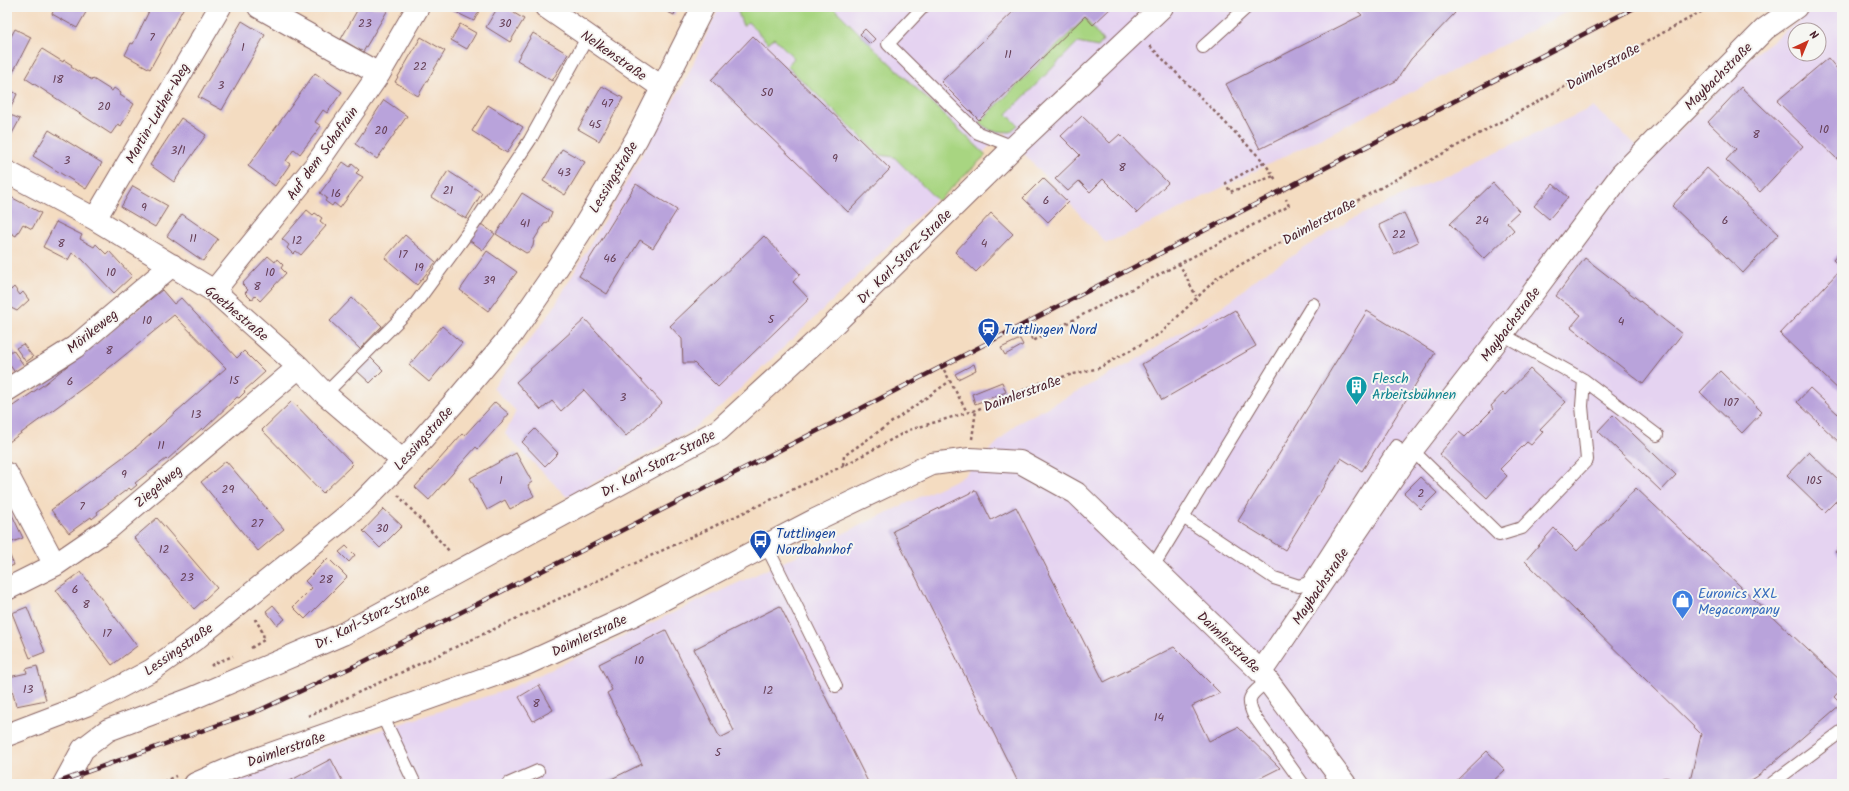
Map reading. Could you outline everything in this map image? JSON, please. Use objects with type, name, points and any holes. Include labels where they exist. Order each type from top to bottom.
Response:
[{"type":"street","name":"Martin-Luther-Weg","points":[[95,219],[220,7]]},
{"type":"street","points":[[259,7],[379,74]]},
{"type":"street","name":"Auf dem Schafrain","points":[[214,291],[315,166],[379,74],[418,7]]},
{"type":"street","name":"Nelkenstraße","points":[[546,7],[663,88]]},
{"type":"street","name":"Lessingstraße","points":[[7,735],[86,705],[152,670],[198,637],[360,505],[403,460],[460,396],[512,334],[585,224],[637,138],[703,7]]},
{"type":"street","name":"Dr. Karl-Storz-Straße","points":[[64,784],[83,749],[108,730],[191,699],[343,634],[719,430],[823,335],[1014,147],[1162,7]]},
{"type":"street","name":"Maybachstraße","points":[[1264,676],[1404,448],[1502,334],[1621,176],[1765,29],[1796,7]]},
{"type":"street","name":"Goethestraße","points":[[7,172],[95,219],[214,291],[299,367],[326,394],[403,460]]},
{"type":"street","name":"Mörikeweg","points":[[7,390],[75,347],[172,265]]},
{"type":"street","name":"Ziegelweg","points":[[7,589],[55,565],[109,528],[299,367]]},
{"type":"street","name":"Daimlerstraße","points":[[187,779],[234,767],[526,664],[633,614],[815,520],[932,464],[970,459],[1020,462],[1076,493],[1264,676],[1345,784]]},
{"type":"street","points":[[7,474],[55,565]]},
{"type":"lane","points":[[923,7],[888,44],[978,133],[1014,147]]},
{"type":"lane","points":[[1203,47],[1247,7]]},
{"type":"lane","points":[[326,394],[416,303],[469,230],[530,140],[588,36]]},
{"type":"lane","points":[[1152,568],[1312,304]]},
{"type":"lane","points":[[1502,334],[1584,380],[1657,435]]},
{"type":"lane","points":[[1183,517],[1274,578],[1299,586],[1308,583],[1404,448],[1499,535],[1522,528],[1587,460],[1582,406],[1584,380]]},
{"type":"lane","points":[[766,545],[836,686]]},
{"type":"lane","points":[[1264,676],[1248,701],[1250,708],[1254,716],[1303,784]]},
{"type":"lane","points":[[382,715],[415,784]]},
{"type":"lane","points":[[1771,784],[1842,731]]},
{"type":"lane","points":[[508,784],[538,771]]},
{"type":"path","name":"Daimlerstraße","points":[[970,459],[976,410],[1045,381],[1099,368],[1161,333],[1196,296],[1218,276],[1710,7]]},
{"type":"path","points":[[1135,32],[1264,162],[1276,180]]},
{"type":"path","points":[[1264,162],[1226,183],[1230,192],[1274,176]]},
{"type":"path","points":[[1026,326],[1032,341],[1289,206],[1286,200]]},
{"type":"path","points":[[1179,263],[1196,296]]},
{"type":"path","points":[[944,370],[967,412]]},
{"type":"path","points":[[843,466],[844,456],[950,381]]},
{"type":"path","points":[[991,398],[993,403]]},
{"type":"path","points":[[306,717],[843,466],[909,430],[976,410]]},
{"type":"path","points":[[404,501],[451,553]]},
{"type":"path","points":[[245,651],[264,640],[263,632],[256,620],[247,622]]},
{"type":"path","points":[[209,670],[213,664],[238,654]]},
{"type":"path","points":[[158,784],[187,779]]},
{"type":"shaded area","points":[[719,7],[1576,7],[1363,117],[1141,228],[1106,243],[1004,132],[827,306],[722,406],[690,431],[567,497],[505,434],[516,411],[493,388],[553,309],[687,77]]},
{"type":"shaded area","points":[[1817,7],[1842,7],[1842,784],[226,784],[251,773],[349,740],[506,690],[796,556],[964,476],[1016,424],[1131,363],[1231,301],[1258,277],[1350,220],[1593,107],[1652,159],[1754,54],[1787,29],[1787,62],[1827,62],[1827,22],[1797,22]]},
{"type":"green space","points":[[736,7],[833,7],[986,155],[938,201],[894,157],[880,155],[787,66],[794,58],[774,38],[768,43],[748,22],[743,26]]},
{"type":"green space","points":[[1085,18],[1103,41],[1098,47],[1077,43],[1007,114],[1018,125],[1010,132],[992,131],[979,123]]},
{"type":"building","points":[[55,7],[89,7],[77,28],[52,14]]},
{"type":"building","points":[[151,7],[184,7],[150,69],[125,55],[131,43],[133,44]]},
{"type":"building","points":[[359,7],[389,8],[363,52],[341,39]]},
{"type":"building","points":[[445,7],[481,7],[474,21]]},
{"type":"building","points":[[498,7],[504,7],[524,19],[510,42],[486,27]]},
{"type":"building","points":[[657,7],[677,7],[674,15]]},
{"type":"building","points":[[1018,7],[1112,7],[1093,25],[1085,16],[979,120],[941,82]]},
{"type":"building","points":[[1353,7],[1448,7],[1455,13],[1411,59],[1396,81],[1260,149],[1226,84],[1362,15]]},
{"type":"building","points":[[242,21],[265,35],[222,110],[198,97]]},
{"type":"building","points":[[460,24],[476,33],[467,49],[451,40]]},
{"type":"building","points":[[15,29],[31,37],[7,84],[7,44]]},
{"type":"building","points":[[865,29],[875,39],[870,44],[860,34]]},
{"type":"building","points":[[533,33],[568,54],[552,81],[517,60]]},
{"type":"building","points":[[753,36],[890,169],[848,212],[711,80]]},
{"type":"building","points":[[421,37],[445,51],[418,96],[395,82]]},
{"type":"building","points":[[42,49],[63,62],[64,60],[72,65],[71,67],[112,91],[114,88],[121,93],[120,95],[134,104],[121,126],[118,124],[111,134],[25,78]]},
{"type":"building","points":[[1828,58],[1842,75],[1842,157],[1838,160],[1777,101],[1823,62],[1827,62]]},
{"type":"building","points":[[315,73],[342,92],[327,113],[323,110],[315,122],[321,126],[300,154],[294,149],[286,161],[290,164],[275,186],[248,166]]},
{"type":"building","points":[[602,86],[623,98],[599,141],[578,129]]},
{"type":"building","points":[[1741,87],[1803,146],[1760,192],[1726,160],[1736,149],[1708,122]]},
{"type":"building","points":[[7,88],[17,94],[8,114],[20,119],[9,139],[7,139]]},
{"type":"building","points":[[384,100],[407,116],[377,159],[355,144]]},
{"type":"building","points":[[488,105],[523,127],[507,153],[472,131]]},
{"type":"building","points":[[1082,116],[1110,143],[1120,134],[1168,183],[1137,213],[1103,179],[1090,192],[1079,181],[1068,191],[1055,179],[1080,155],[1061,136]]},
{"type":"building","points":[[181,118],[206,135],[174,182],[150,165]]},
{"type":"building","points":[[49,130],[102,163],[86,189],[33,156]]},
{"type":"building","points":[[562,149],[585,162],[565,195],[543,181]]},
{"type":"building","points":[[343,162],[350,167],[352,164],[359,170],[356,173],[363,177],[340,208],[334,203],[332,206],[325,201],[327,198],[320,193]]},
{"type":"building","points":[[1707,168],[1779,234],[1743,273],[1672,206]]},
{"type":"building","points":[[448,171],[482,193],[466,219],[431,197]]},
{"type":"building","points":[[1043,178],[1068,202],[1048,222],[1023,198]]},
{"type":"building","points":[[1493,183],[1519,211],[1507,222],[1514,230],[1484,259],[1450,224]]},
{"type":"building","points":[[636,184],[677,210],[653,248],[640,240],[607,294],[579,276]]},
{"type":"building","points":[[1553,184],[1568,197],[1549,219],[1534,206]]},
{"type":"building","points":[[133,186],[168,206],[155,227],[121,207]]},
{"type":"building","points":[[522,193],[552,212],[548,222],[544,224],[534,240],[530,251],[526,253],[496,234]]},
{"type":"building","points":[[9,196],[41,213],[32,229],[23,224],[16,236],[7,231],[7,199]]},
{"type":"building","points":[[307,210],[313,215],[315,213],[322,218],[320,221],[326,226],[301,255],[296,251],[293,254],[287,248],[289,245],[282,239]]},
{"type":"building","points":[[991,213],[1013,234],[976,272],[955,252]]},
{"type":"building","points":[[1404,213],[1418,242],[1394,254],[1379,225]]},
{"type":"building","points":[[182,214],[218,239],[203,261],[167,236]]},
{"type":"building","points":[[56,222],[82,235],[80,239],[94,247],[96,244],[106,254],[109,251],[132,276],[114,293],[82,259],[72,253],[68,260],[43,247]]},
{"type":"building","points":[[481,224],[495,234],[483,250],[469,240]]},
{"type":"building","points":[[405,235],[436,262],[417,285],[385,258]]},
{"type":"building","points":[[764,236],[800,274],[793,282],[809,299],[718,387],[694,363],[683,363],[682,339],[670,326]]},
{"type":"building","points":[[1842,250],[1842,268],[1833,260]]},
{"type":"building","points":[[487,251],[517,272],[488,311],[460,290]]},
{"type":"building","points":[[268,256],[275,262],[277,259],[283,265],[281,268],[286,273],[260,301],[255,296],[252,300],[245,293],[248,290],[242,284]]},
{"type":"building","points":[[1585,258],[1682,334],[1643,384],[1571,327],[1581,315],[1556,296]]},
{"type":"building","points":[[1842,268],[1842,393],[1780,334]]},
{"type":"building","points":[[7,285],[11,290],[14,287],[20,295],[23,292],[29,300],[17,311],[7,306]]},
{"type":"building","points":[[162,290],[174,304],[181,298],[237,358],[244,351],[265,372],[244,391],[245,392],[239,398],[237,397],[203,430],[202,428],[167,460],[166,459],[135,483],[137,485],[131,490],[129,488],[97,512],[98,514],[92,519],[91,517],[69,533],[51,510],[134,449],[226,368],[174,315],[98,377],[9,442],[7,439],[7,410],[42,386]]},
{"type":"building","points":[[352,298],[382,326],[360,349],[330,321]]},
{"type":"building","points":[[1235,310],[1256,346],[1162,400],[1142,364]]},
{"type":"building","name":"Flesch Arbeitsbühnen","points":[[1367,311],[1435,353],[1362,471],[1341,458],[1285,550],[1238,521]]},
{"type":"building","points":[[585,319],[662,403],[626,436],[584,390],[561,411],[552,401],[541,410],[516,382]]},
{"type":"building","points":[[442,326],[462,343],[429,382],[409,365]]},
{"type":"building","points":[[1020,339],[1023,345],[1005,355],[1001,348]]},
{"type":"building","points":[[23,344],[33,357],[26,362],[16,348]]},
{"type":"building","points":[[13,350],[25,367],[16,374],[7,361],[7,354]]},
{"type":"building","points":[[370,357],[383,370],[370,383],[357,371]]},
{"type":"building","points":[[974,364],[976,370],[958,379],[955,374]]},
{"type":"building","points":[[1530,369],[1566,402],[1540,429],[1543,432],[1531,445],[1527,442],[1500,469],[1507,476],[1487,498],[1439,454],[1459,432],[1465,437],[1493,409],[1491,406],[1503,393],[1505,395]]},
{"type":"building","points":[[1720,371],[1762,412],[1742,433],[1700,392]]},
{"type":"building","points":[[1002,382],[1006,392],[975,404],[972,394]]},
{"type":"building","points":[[1810,388],[1838,414],[1842,409],[1842,445],[1797,402]]},
{"type":"building","points":[[292,401],[353,464],[323,493],[262,430]]},
{"type":"building","points":[[495,402],[509,414],[478,449],[476,447],[429,500],[415,487],[462,434],[464,436]]},
{"type":"building","points":[[1613,415],[1676,475],[1661,491],[1598,431]]},
{"type":"building","points":[[535,429],[558,453],[545,466],[522,442]]},
{"type":"building","points":[[1809,452],[1842,484],[1842,495],[1825,512],[1787,475]]},
{"type":"building","points":[[516,453],[532,482],[528,485],[534,496],[510,509],[505,500],[487,510],[470,478]]},
{"type":"building","points":[[226,461],[284,529],[258,551],[201,482]]},
{"type":"building","points":[[1420,477],[1437,493],[1421,509],[1404,493]]},
{"type":"building","name":"Euronics XXL Megacompany","points":[[1636,488],[1842,682],[1842,688],[1834,697],[1841,704],[1758,776],[1745,784],[1698,784],[1690,781],[1701,734],[1525,561],[1554,528],[1577,551]]},
{"type":"building","points":[[976,490],[991,520],[1016,507],[1104,682],[1174,647],[1220,693],[1192,706],[1209,741],[1238,727],[1280,768],[1248,784],[1019,784],[893,531]]},
{"type":"building","points":[[7,504],[23,538],[7,544]]},
{"type":"building","points":[[384,509],[402,526],[380,548],[363,531]]},
{"type":"building","points":[[157,518],[217,588],[194,609],[134,538]]},
{"type":"building","points":[[1842,544],[1842,558],[1835,552]]},
{"type":"building","points":[[346,546],[355,555],[349,562],[339,552]]},
{"type":"building","points":[[7,549],[14,565],[7,568]]},
{"type":"building","points":[[328,558],[347,577],[305,619],[293,607],[312,588],[305,581]]},
{"type":"building","points":[[81,572],[137,646],[112,665],[56,590]]},
{"type":"building","points":[[273,605],[285,619],[277,625],[266,611]]},
{"type":"building","points":[[780,606],[869,784],[601,784],[642,764],[607,693],[612,690],[599,664],[666,630],[720,738],[734,731],[694,649]]},
{"type":"building","points":[[27,607],[45,652],[30,658],[12,613]]},
{"type":"building","points":[[37,666],[46,700],[16,706],[9,677],[27,673],[26,669]]},
{"type":"building","points":[[539,685],[553,710],[533,721],[519,697]]},
{"type":"building","points":[[1487,751],[1505,770],[1490,784],[1453,784]]},
{"type":"building","points":[[331,759],[344,784],[286,783]]},
{"type":"railway","points":[[53,784],[260,710],[363,662],[827,426],[1636,7]]},
{"type":"place","name":"Tuttlingen Nord","points":[[989,348]]},
{"type":"place","name":"Flesch Arbeitsbühnen","points":[[1356,406]]},
{"type":"place","name":"Tuttlingen Nordbahnhof","points":[[760,560]]},
{"type":"place","name":"Euronics XXL Megacompany","points":[[1682,620]]}]
